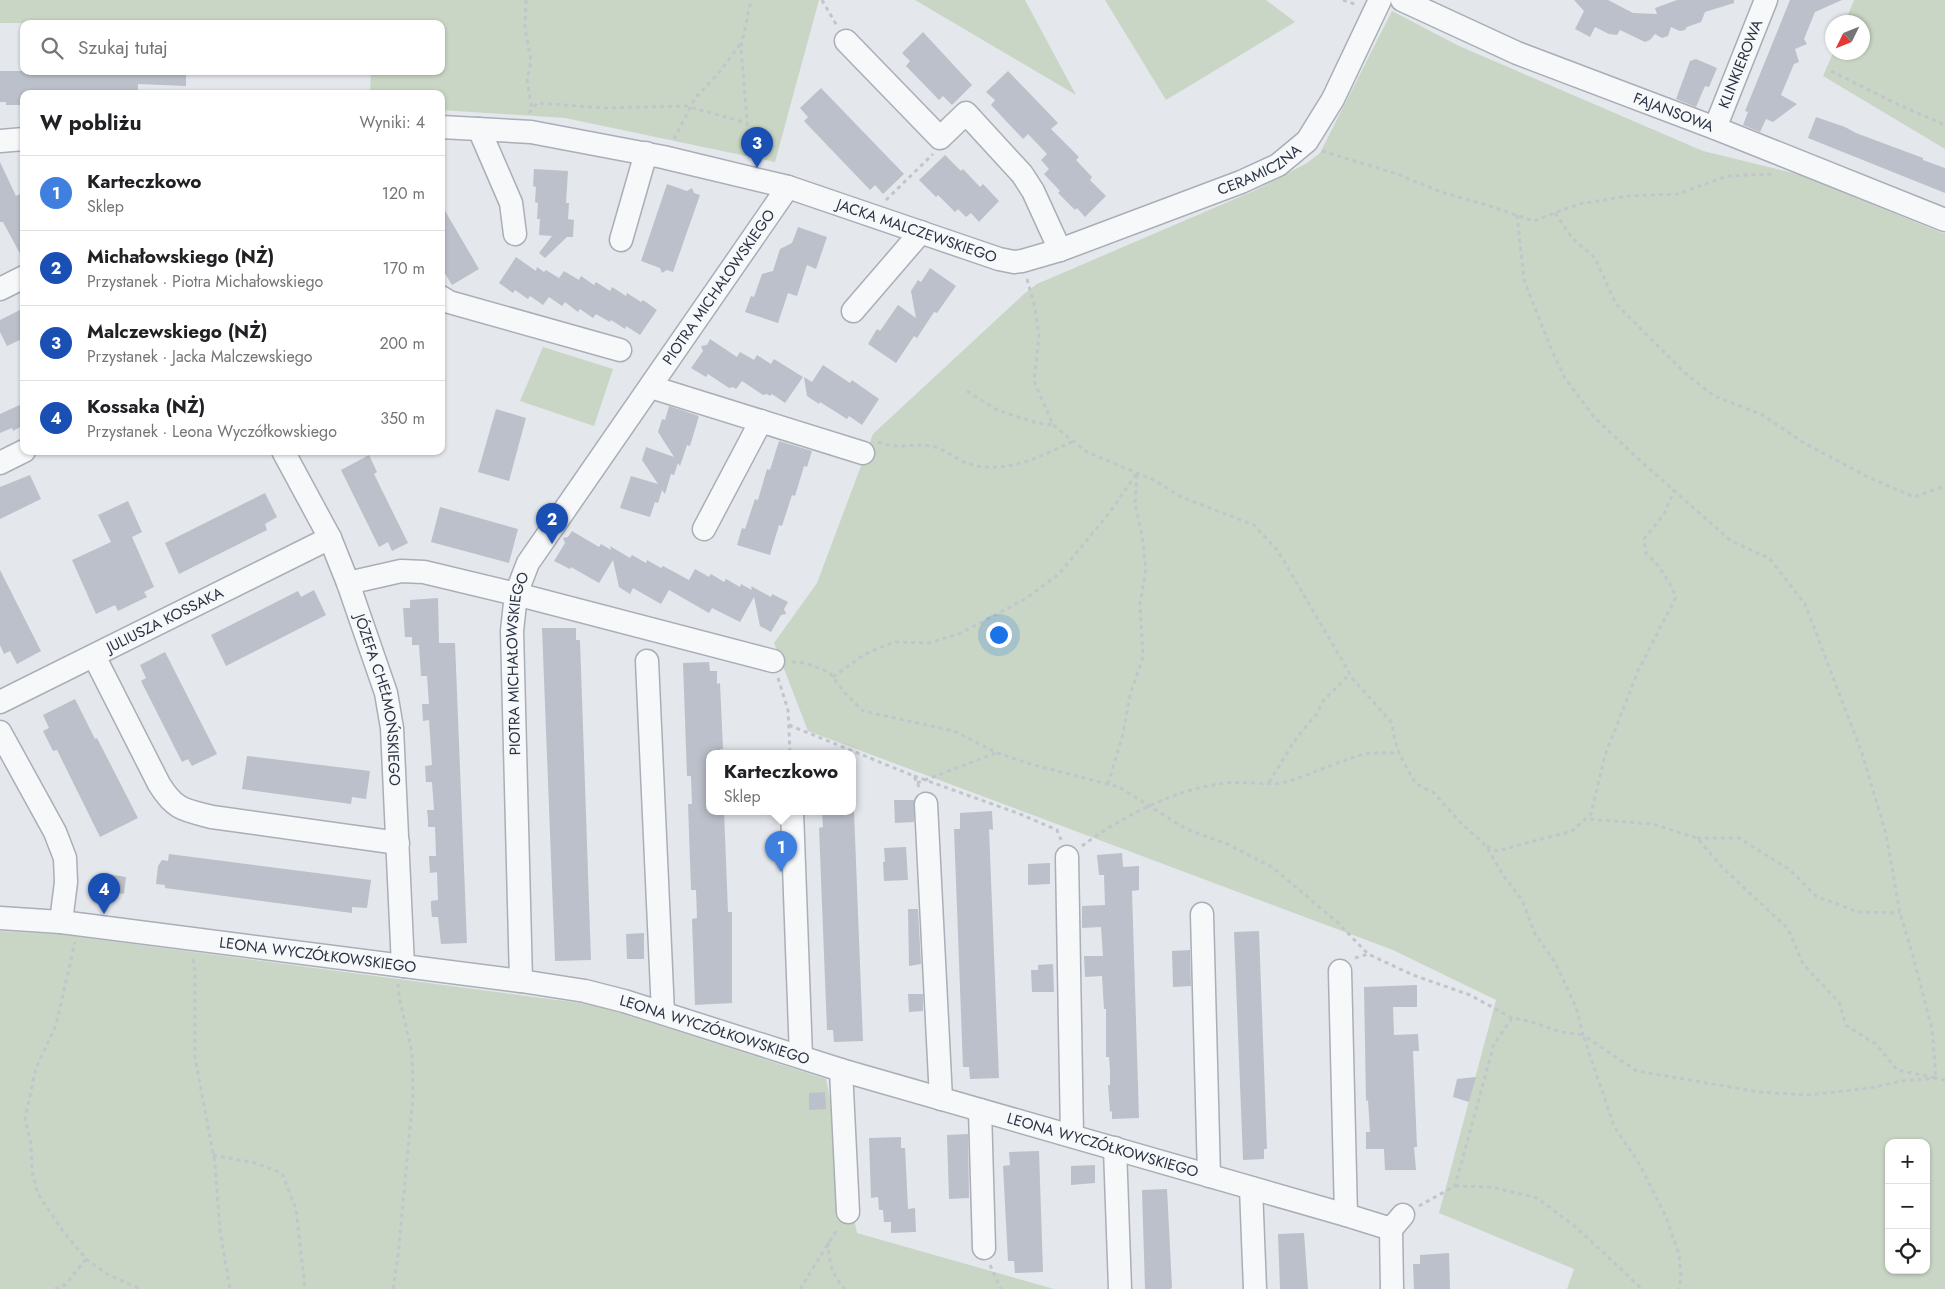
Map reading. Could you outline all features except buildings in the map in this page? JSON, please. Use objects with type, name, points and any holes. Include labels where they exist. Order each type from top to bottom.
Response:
[{"type":"street","name":"CERAMICZNA","points":[[1060,250],[1241,182],[1278,166],[1307,141],[1334,99],[1380,0]]},
{"type":"street","name":"FAJANSOWA","points":[[1402,0],[1517,53],[1715,128],[1945,220]]},
{"type":"street","name":"KLINKIEROWA","points":[[1715,128],[1766,0]]},
{"type":"street","points":[[846,41],[940,138],[966,113],[1022,174],[1033,191],[1060,250]]},
{"type":"street","name":"JACKA MALCZEWSKIEGO","points":[[445,127],[531,132],[654,155],[752,178],[788,187],[999,259],[1014,262],[1060,250]]},
{"type":"street","points":[[479,129],[511,203],[516,234]]},
{"type":"street","points":[[0,141],[20,139]]},
{"type":"street","points":[[621,240],[654,155]]},
{"type":"street","name":"PIOTRA MICHAŁOWSKIEGO","points":[[521,981],[512,631],[516,594],[528,563],[788,187]]},
{"type":"street","points":[[853,311],[921,232]]},
{"type":"street","points":[[445,300],[620,350]]},
{"type":"street","points":[[651,387],[761,421],[869,446]]},
{"type":"street","points":[[704,529],[761,421]]},
{"type":"street","points":[[0,463],[20,453]]},
{"type":"street","name":"JÓZEFA CHEŁMOŃSKIEGO","points":[[285,455],[330,538],[348,583],[386,694],[392,728],[398,843],[399,966]]},
{"type":"street","name":"JULIUSZA KOSSAKA","points":[[0,702],[330,538]]},
{"type":"street","points":[[348,583],[401,571],[416,572],[516,594],[773,661]]},
{"type":"street","points":[[94,656],[159,784],[176,806],[188,812],[212,817],[398,843]]},
{"type":"street","points":[[647,662],[663,1013]]},
{"type":"street","points":[[0,732],[55,832],[65,858],[71,923]]},
{"type":"street","points":[[926,804],[941,1099]]},
{"type":"street","points":[[792,815],[801,1057]]},
{"type":"street","points":[[1067,857],[1072,1136]]},
{"type":"street","points":[[1202,914],[1209,1176]]},
{"type":"street","name":"LEONA WYCZÓŁKOWSKIEGO","points":[[0,918],[71,923],[521,981],[585,991],[663,1013],[841,1070],[1251,1188],[1346,1215],[1397,1222]]},
{"type":"street","points":[[1340,971],[1346,1215]]},
{"type":"street","points":[[841,1070],[848,1212]]},
{"type":"street","points":[[980,1110],[984,1248]]},
{"type":"street","points":[[1115,1148],[1120,1289]]},
{"type":"street","points":[[1251,1188],[1255,1289]]},
{"type":"street","points":[[1392,1289],[1397,1222]]},
{"type":"path","points":[[526,0],[525,28],[531,61],[527,80],[532,110]]},
{"type":"path","points":[[751,0],[741,46],[752,178]]},
{"type":"path","points":[[822,0],[846,41]]},
{"type":"path","points":[[654,155],[683,123],[695,98],[718,74],[742,40]]},
{"type":"path","points":[[1831,71],[1897,104],[1945,125]]},
{"type":"path","points":[[514,131],[538,103],[605,108],[691,107],[747,124]]},
{"type":"path","points":[[871,215],[940,146],[940,138]]},
{"type":"path","points":[[1302,146],[1397,174],[1441,192],[1533,221],[1579,204],[1628,196],[1678,194],[1727,176],[1783,174]]},
{"type":"path","points":[[1555,213],[1574,239],[1595,258],[1616,304],[1685,374],[1714,396],[1763,415],[1804,443],[1870,478],[1914,497],[1945,486]]},
{"type":"path","points":[[1517,215],[1524,280],[1552,352],[1565,378],[1594,418],[1731,541],[1769,558],[1805,604],[1862,752],[1886,834],[1900,914],[1932,1029],[1936,1078]]},
{"type":"path","points":[[1022,261],[1035,308],[1039,335],[1034,381],[1053,424],[1087,452],[1156,481],[1179,496],[1254,525],[1278,551],[1350,674],[1392,723],[1399,753],[1415,783],[1434,793],[1486,846],[1503,875],[1522,900],[1535,934],[1554,962],[1576,1007],[1583,1035],[1614,1126],[1640,1165],[1666,1218],[1679,1254],[1681,1277],[1679,1289]]},
{"type":"path","points":[[967,391],[997,410],[1037,423],[1053,424]]},
{"type":"path","points":[[869,446],[933,446],[968,464],[997,469],[1027,462],[1074,441]]},
{"type":"path","points":[[833,677],[865,654],[894,642],[928,643],[959,634],[1025,599],[1059,574],[1110,512],[1137,473]]},
{"type":"path","points":[[1108,784],[1123,734],[1130,695],[1143,657],[1140,604],[1146,569],[1142,535],[1135,504],[1137,473]]},
{"type":"path","points":[[1486,846],[1497,851],[1572,831],[1591,814],[1605,755],[1638,671],[1676,597],[1658,565],[1646,553],[1644,539],[1664,514],[1674,490]]},
{"type":"path","points":[[790,750],[788,710],[773,661],[805,663],[829,672],[863,711],[954,731],[997,753],[1034,766],[1119,787],[1186,829],[1227,844],[1272,866],[1337,922],[1368,954],[1413,975],[1470,995],[1512,1018],[1530,1021],[1561,1032],[1583,1035],[1637,1070],[1759,1092],[1808,1095],[1870,1088],[1901,1081],[1936,1078]]},
{"type":"path","points":[[1269,782],[1297,737],[1316,715],[1323,700],[1350,674]]},
{"type":"path","points":[[789,725],[850,750]]},
{"type":"path","points":[[856,752],[924,780],[1020,814],[1057,830],[1067,857],[1108,827],[1149,806],[1194,789],[1225,782],[1285,782],[1325,766],[1367,754],[1399,753]]},
{"type":"path","points":[[917,783],[997,753]]},
{"type":"path","points":[[914,776],[926,804]]},
{"type":"path","points":[[1586,819],[1653,824],[1697,838],[1739,838],[1790,870],[1816,896],[1858,912],[1900,914]]},
{"type":"path","points":[[1697,838],[1722,867],[1788,929],[1803,964],[1839,1002],[1846,1025],[1877,1045],[1897,1070],[1945,1080]]},
{"type":"path","points":[[71,923],[75,944],[56,1025],[36,1068],[25,1119],[31,1144],[32,1171],[38,1194],[86,1259],[107,1274],[140,1289]]},
{"type":"path","points":[[190,939],[195,970],[195,1057],[213,1155],[220,1231],[230,1289]]},
{"type":"path","points":[[1340,971],[1353,959],[1368,954]]},
{"type":"path","points":[[393,1289],[398,1256],[413,1096],[412,1052],[399,997],[399,966]]},
{"type":"path","points":[[1455,1186],[1494,1044],[1512,1018]]},
{"type":"path","points":[[213,1155],[255,1163],[282,1172],[296,1209],[305,1289]]},
{"type":"path","points":[[1397,1222],[1455,1186],[1491,1187],[1537,1198],[1576,1227],[1642,1289]]},
{"type":"path","points":[[800,1289],[828,1241],[848,1212]]},
{"type":"path","points":[[828,1241],[830,1267],[837,1280],[845,1289]]},
{"type":"path","points":[[984,1248],[1001,1289]]},
{"type":"path","points":[[55,1289],[65,1285],[86,1259]]},
{"type":"green space","points":[[0,0],[819,0],[775,162],[565,118],[445,110],[445,90],[370,90],[371,75],[445,75],[445,20],[20,20],[20,23],[0,23]]},
{"type":"green space","points":[[915,0],[1025,0],[1076,95]]},
{"type":"green space","points":[[1105,0],[1266,0],[1295,22],[1166,100]]},
{"type":"green space","points":[[1854,0],[1945,0],[1945,149],[1823,76],[1830,60],[1870,60],[1870,15],[1848,15]]},
{"type":"green space","points":[[1392,11],[1459,46],[1703,151],[1801,175],[1945,234],[1945,1289],[1567,1289],[1574,1269],[1439,1213],[1496,1000],[1393,950],[808,731],[774,643],[817,583],[873,434],[1037,284],[1258,189],[1307,163],[1320,153]]},
{"type":"green space","points":[[543,347],[613,369],[594,426],[520,401]]},
{"type":"green space","points":[[0,931],[57,934],[595,1005],[826,1079],[857,1233],[1054,1289],[0,1289]]},
{"type":"place","name":"Malczewskiego (NŻ)","points":[[757,168]]},
{"type":"place","name":"Michałowskiego (NŻ)","points":[[552,544]]},
{"type":"place","name":"Karteczkowo","points":[[781,872]]},
{"type":"place","name":"Kossaka (NŻ)","points":[[104,914]]}]
